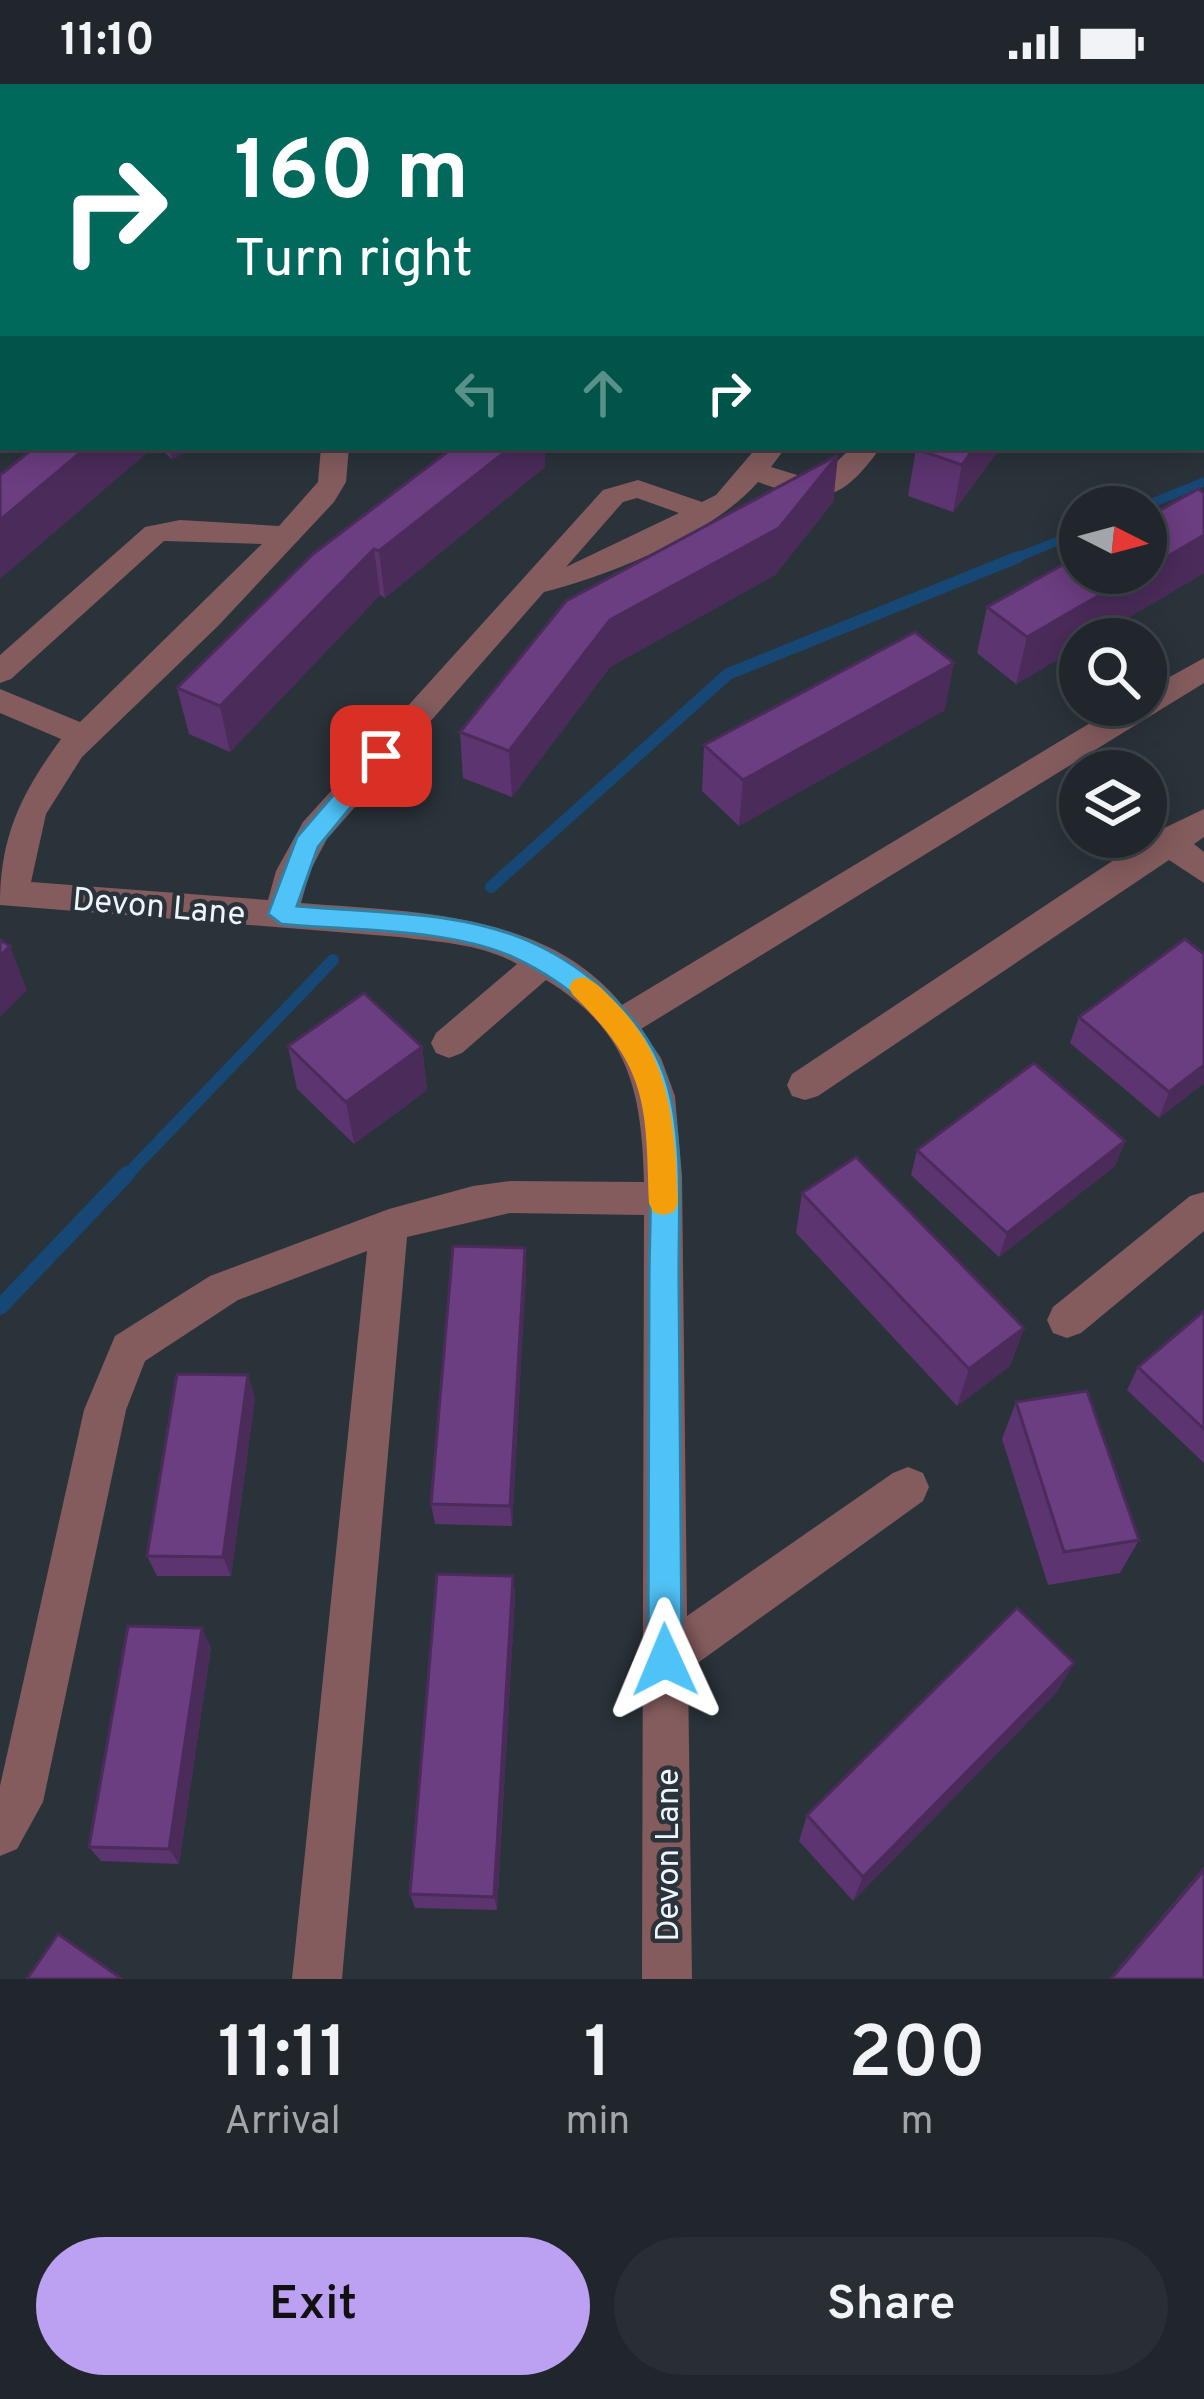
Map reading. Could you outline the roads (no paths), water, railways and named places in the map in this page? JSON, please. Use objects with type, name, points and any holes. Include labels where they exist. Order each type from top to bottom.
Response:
[{"type":"street","points":[[6,893],[30,813],[51,776],[83,736],[328,491],[335,450]]},
{"type":"street","points":[[534,585],[572,578],[734,495],[763,459],[825,491],[834,487],[865,450]]},
{"type":"street","points":[[281,914],[292,872],[320,824],[617,493],[638,489],[703,512]]},
{"type":"street","points":[[0,672],[154,534],[180,529],[286,536]]},
{"type":"street","points":[[1167,692],[1204,669]]},
{"type":"street","points":[[0,700],[83,736]]},
{"type":"street","points":[[621,1024],[1111,726]]},
{"type":"street","points":[[805,1085],[1204,821]]},
{"type":"street","points":[[1168,841],[1204,870]]},
{"type":"street","name":"Devon Lane","points":[[6,893],[460,931],[492,938],[544,961],[596,998],[621,1024],[654,1085],[662,1129],[667,1979]]},
{"type":"street","points":[[449,1043],[544,961]]},
{"type":"street","points":[[0,1832],[20,1802],[105,1410],[129,1349],[224,1288],[389,1226],[473,1202],[524,1196],[663,1198]]},
{"type":"street","points":[[1067,1320],[1204,1208]]},
{"type":"street","points":[[316,1979],[389,1226]]},
{"type":"street","points":[[665,1660],[908,1487]]},
{"type":"waterway","points":[[1167,497],[1204,482]]},
{"type":"waterway","points":[[1011,560],[1059,541]]},
{"type":"waterway","points":[[491,887],[728,674],[1018,557]]},
{"type":"waterway","points":[[125,1177],[333,960]]},
{"type":"waterway","points":[[0,1307],[127,1174]]}]
